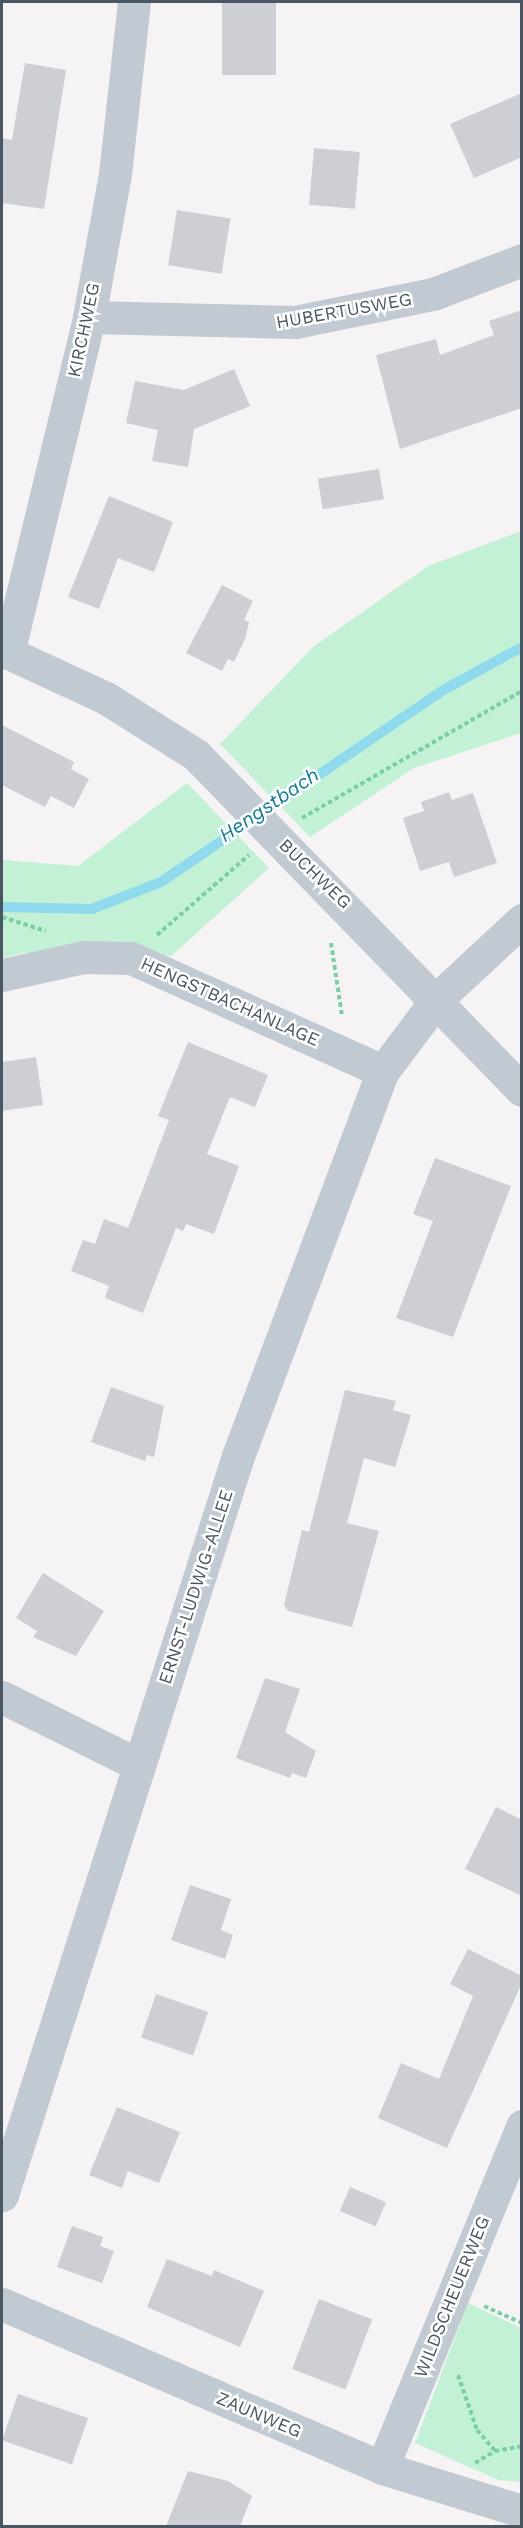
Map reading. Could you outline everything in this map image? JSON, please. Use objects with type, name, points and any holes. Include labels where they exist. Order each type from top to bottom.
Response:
[{"type":"street","name":"KIRCHWEG","points":[[5,652],[89,317],[116,163],[134,2]]},
{"type":"street","name":"HUBERTUSWEG","points":[[89,317],[295,322],[433,294],[522,260]]},
{"type":"street","name":"BUCHWEG","points":[[5,652],[169,734],[235,793],[437,999],[522,1090]]},
{"type":"street","name":"ERNST-LUDWIG-ALLEE","points":[[2,2195],[238,1456],[382,1071],[437,999],[522,920]]},
{"type":"street","name":"HENGSTBACHANLAGE","points":[[2,975],[72,959],[131,958],[382,1071]]},
{"type":"street","points":[[2,1697],[139,1765]]},
{"type":"street","name":"WILDSCHEUERWEG","points":[[382,2468],[522,2126]]},
{"type":"street","name":"ZAUNWEG","points":[[2,2304],[382,2468],[522,2511]]},
{"type":"path","points":[[131,958],[274,834],[522,691]]},
{"type":"path","points":[[2,917],[56,934]]},
{"type":"path","points":[[330,938],[348,1055]]},
{"type":"path","points":[[453,2292],[522,2323]]},
{"type":"path","points":[[458,2364],[477,2430],[495,2451]]},
{"type":"green space","points":[[521,531],[521,733],[414,768],[310,837],[220,744],[313,647],[428,566]]},
{"type":"green space","points":[[187,783],[269,868],[171,956],[23,953],[2,958],[2,860],[78,866]]},
{"type":"green space","points":[[468,2303],[521,2328],[521,2482],[498,2480],[415,2443]]},
{"type":"building","points":[[222,2],[276,2],[276,75],[222,75]]},
{"type":"building","points":[[25,63],[66,70],[44,209],[2,203],[2,138],[12,140]]},
{"type":"building","points":[[522,93],[522,157],[474,178],[450,124]]},
{"type":"building","points":[[314,148],[360,152],[355,209],[309,205]]},
{"type":"building","points":[[177,210],[230,218],[222,274],[168,265]]},
{"type":"building","points":[[522,310],[522,408],[400,449],[376,355],[436,339],[440,355],[494,335],[489,321]]},
{"type":"building","points":[[234,369],[250,406],[194,429],[188,467],[152,461],[158,430],[126,423],[135,381],[184,390]]},
{"type":"building","points":[[379,469],[384,500],[323,509],[318,479]]},
{"type":"building","points":[[109,496],[173,522],[154,572],[118,558],[99,609],[68,597]]},
{"type":"building","points":[[222,585],[253,601],[244,620],[249,622],[245,639],[234,662],[228,659],[222,671],[186,653]]},
{"type":"building","points":[[2,725],[74,762],[71,769],[89,779],[74,808],[51,796],[45,807],[2,785]]},
{"type":"building","points":[[449,792],[452,800],[473,793],[497,863],[454,877],[449,862],[420,871],[403,818],[424,811],[421,802]]},
{"type":"building","points":[[188,1042],[268,1075],[255,1107],[230,1097],[207,1154],[239,1166],[214,1234],[186,1224],[183,1231],[176,1228],[143,1313],[105,1298],[109,1286],[71,1271],[83,1240],[95,1244],[104,1219],[128,1228],[169,1120],[158,1116]]},
{"type":"building","points":[[36,1057],[43,1105],[2,1111],[2,1062]]},
{"type":"building","points":[[435,1158],[511,1186],[453,1337],[396,1318],[433,1221],[413,1214]]},
{"type":"building","points":[[111,1387],[164,1406],[154,1457],[147,1455],[145,1461],[91,1442]]},
{"type":"building","points":[[345,1390],[396,1401],[393,1410],[411,1415],[395,1467],[364,1458],[347,1523],[379,1531],[352,1627],[288,1611],[284,1605],[302,1530],[309,1532]]},
{"type":"building","points":[[43,1573],[104,1611],[76,1656],[33,1637],[37,1631],[16,1618]]},
{"type":"building","points":[[265,1678],[300,1689],[285,1732],[316,1751],[306,1778],[292,1773],[290,1778],[236,1758]]},
{"type":"building","points":[[496,1807],[522,1820],[522,1896],[465,1869]]},
{"type":"building","points":[[190,1885],[231,1899],[221,1930],[233,1935],[225,1959],[171,1940]]},
{"type":"building","points":[[468,1949],[522,1976],[522,1983],[447,2148],[378,2118],[401,2063],[439,2079],[473,1996],[450,1984]]},
{"type":"building","points":[[156,1994],[208,2012],[193,2055],[141,2037]]},
{"type":"building","points":[[117,2107],[180,2132],[159,2183],[128,2171],[122,2188],[89,2175]]},
{"type":"building","points":[[350,2187],[386,2202],[376,2226],[340,2211]]},
{"type":"building","points":[[72,2226],[103,2237],[100,2246],[114,2251],[102,2283],[57,2267]]},
{"type":"building","points":[[167,2259],[212,2276],[214,2270],[264,2291],[240,2347],[147,2307]]},
{"type":"building","points":[[319,2299],[372,2319],[345,2389],[292,2369]]},
{"type":"building","points":[[18,2394],[88,2418],[72,2464],[2,2440]]},
{"type":"building","points":[[188,2471],[228,2481],[252,2496],[240,2526],[166,2526]]},
{"type":"waterway","name":"Hengstbach","points":[[2,907],[92,909],[161,882],[445,689],[522,647]]}]
